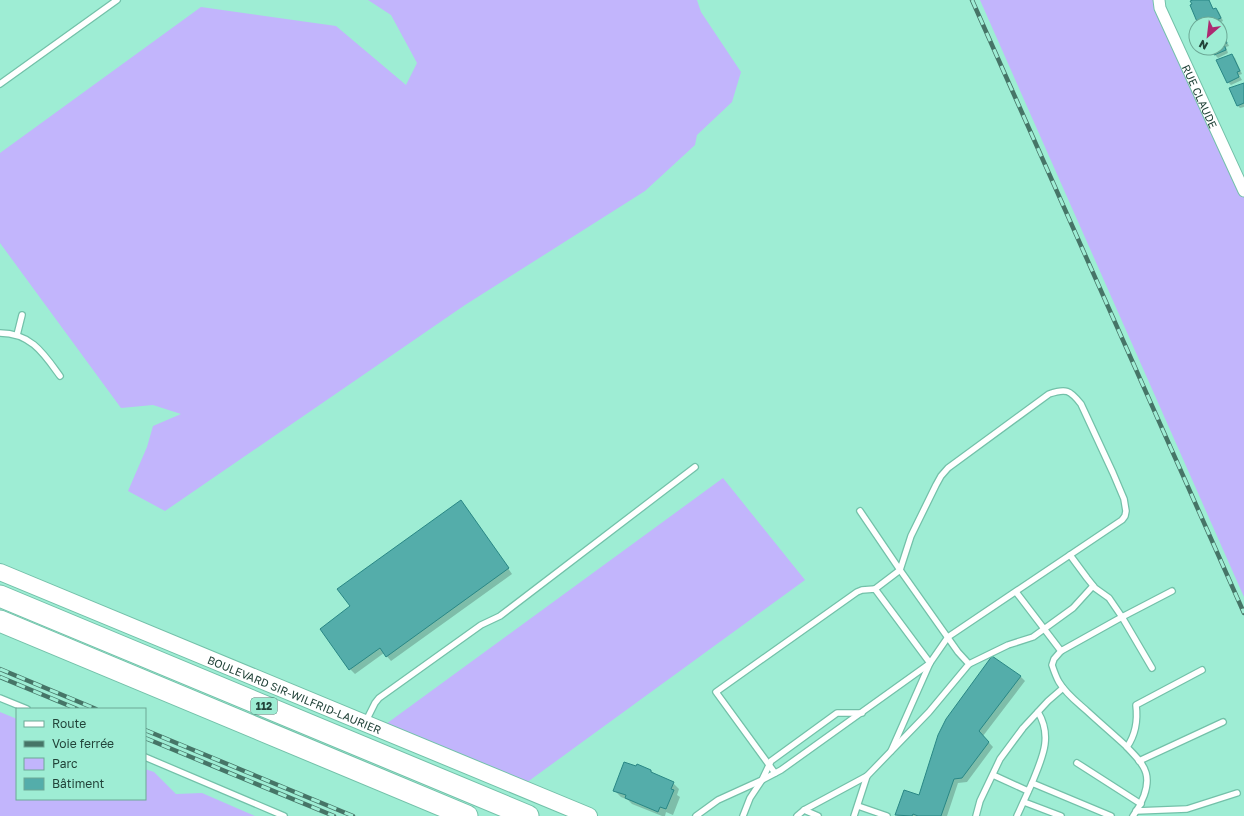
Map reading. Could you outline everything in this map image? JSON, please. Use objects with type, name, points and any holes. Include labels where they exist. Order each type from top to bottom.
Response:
[{"type":"highway","name":"BOULEVARD SIR-WILFRID-LAURIER","points":[[0,596],[528,816]]},
{"type":"highway","name":"112","points":[[0,621],[468,816]]},
{"type":"street","name":"RUE CLAUDE","points":[[1159,0],[1160,8],[1244,191]]},
{"type":"street","name":"BOULEVARD SIR-WILFRID-LAURIER","points":[[0,572],[589,816]]},
{"type":"lane","points":[[0,84],[117,0]]},
{"type":"lane","points":[[16,335],[22,315]]},
{"type":"lane","points":[[0,333],[16,335],[36,346],[60,376]]},
{"type":"lane","points":[[775,773],[716,692],[857,592],[875,589],[900,570],[911,536],[936,485],[948,468],[1049,394],[1060,390],[1067,391],[1074,395],[1081,404],[1124,499],[1126,511],[1125,516],[1122,520],[948,638],[930,663],[891,751]]},
{"type":"lane","points":[[365,724],[379,698],[481,625],[500,616],[512,608],[695,467]]},
{"type":"lane","points":[[860,512],[948,638],[969,664]]},
{"type":"lane","points":[[1070,555],[1093,586],[1109,598],[1152,668]]},
{"type":"lane","points":[[797,816],[804,810],[868,776],[930,712],[969,664],[1008,645],[1033,636],[1073,608],[1093,586]]},
{"type":"lane","points":[[875,589],[930,663]]},
{"type":"lane","points":[[1135,814],[1141,804],[1147,784],[1146,772],[1127,747],[1070,697],[1054,674],[1052,665],[1054,659],[1061,651],[1172,591]]},
{"type":"lane","points":[[1016,592],[1061,651]]},
{"type":"lane","points":[[696,816],[718,800],[775,773],[862,713],[930,663]]},
{"type":"lane","points":[[1127,747],[1133,738],[1137,724],[1136,705],[1202,670]]},
{"type":"lane","points":[[976,816],[980,801],[1000,759],[1023,728],[1063,688]]},
{"type":"lane","points":[[0,698],[25,708]]},
{"type":"lane","points":[[1017,816],[1044,751],[1045,730],[1043,721],[1038,712]]},
{"type":"lane","points":[[743,816],[750,798],[762,780],[771,761],[837,713],[862,713]]},
{"type":"lane","points":[[1139,761],[1223,722]]},
{"type":"lane","points":[[146,757],[284,816]]},
{"type":"lane","points":[[1077,763],[1141,804]]},
{"type":"lane","points":[[993,775],[1028,791]]},
{"type":"lane","points":[[854,816],[868,776]]},
{"type":"lane","points":[[1032,783],[1111,816]]},
{"type":"lane","points":[[1135,814],[1187,810],[1237,793]]},
{"type":"lane","points":[[1024,802],[1061,816]]},
{"type":"lane","points":[[858,806],[887,816]]},
{"type":"lane","points":[[804,810],[818,816]]},
{"type":"lane","points":[[1135,814],[1144,816]]},
{"type":"green space","points":[[368,0],[697,0],[701,12],[741,72],[732,102],[697,135],[695,145],[645,191],[465,305],[165,511],[128,491],[147,447],[153,426],[181,414],[153,405],[121,408],[0,243],[0,153],[201,7],[336,26],[406,85],[417,63],[391,15]]},
{"type":"green space","points":[[980,0],[1159,0],[1244,191],[1244,597]]},
{"type":"green space","points":[[723,478],[805,580],[526,783],[386,724]]},
{"type":"green space","points":[[0,712],[16,719],[16,800],[146,800],[146,769],[154,772],[176,794],[202,793],[255,816],[0,816]]},
{"type":"building","points":[[1209,0],[1213,9],[1216,8],[1220,16],[1195,16],[1190,1]]},
{"type":"building","points":[[1232,54],[1240,71],[1237,72],[1239,77],[1227,83],[1216,60]]},
{"type":"building","points":[[1244,83],[1244,103],[1237,106],[1229,88]]},
{"type":"building","points":[[461,500],[509,568],[386,657],[380,648],[349,670],[320,629],[350,606],[337,589]]},
{"type":"building","points":[[992,656],[1021,676],[979,731],[989,742],[962,778],[954,779],[941,816],[918,816],[913,814],[912,816],[895,815],[904,790],[919,795],[938,735],[946,719]]},
{"type":"building","points":[[624,762],[636,766],[637,764],[674,782],[671,789],[674,790],[666,809],[660,807],[658,812],[625,798],[626,795],[613,791]]},
{"type":"railway","points":[[972,0],[1244,613]]},
{"type":"railway","points":[[0,669],[94,708]]},
{"type":"railway","points":[[0,677],[75,708]]},
{"type":"railway","points":[[146,730],[353,816]]},
{"type":"railway","points":[[146,738],[334,816]]}]
